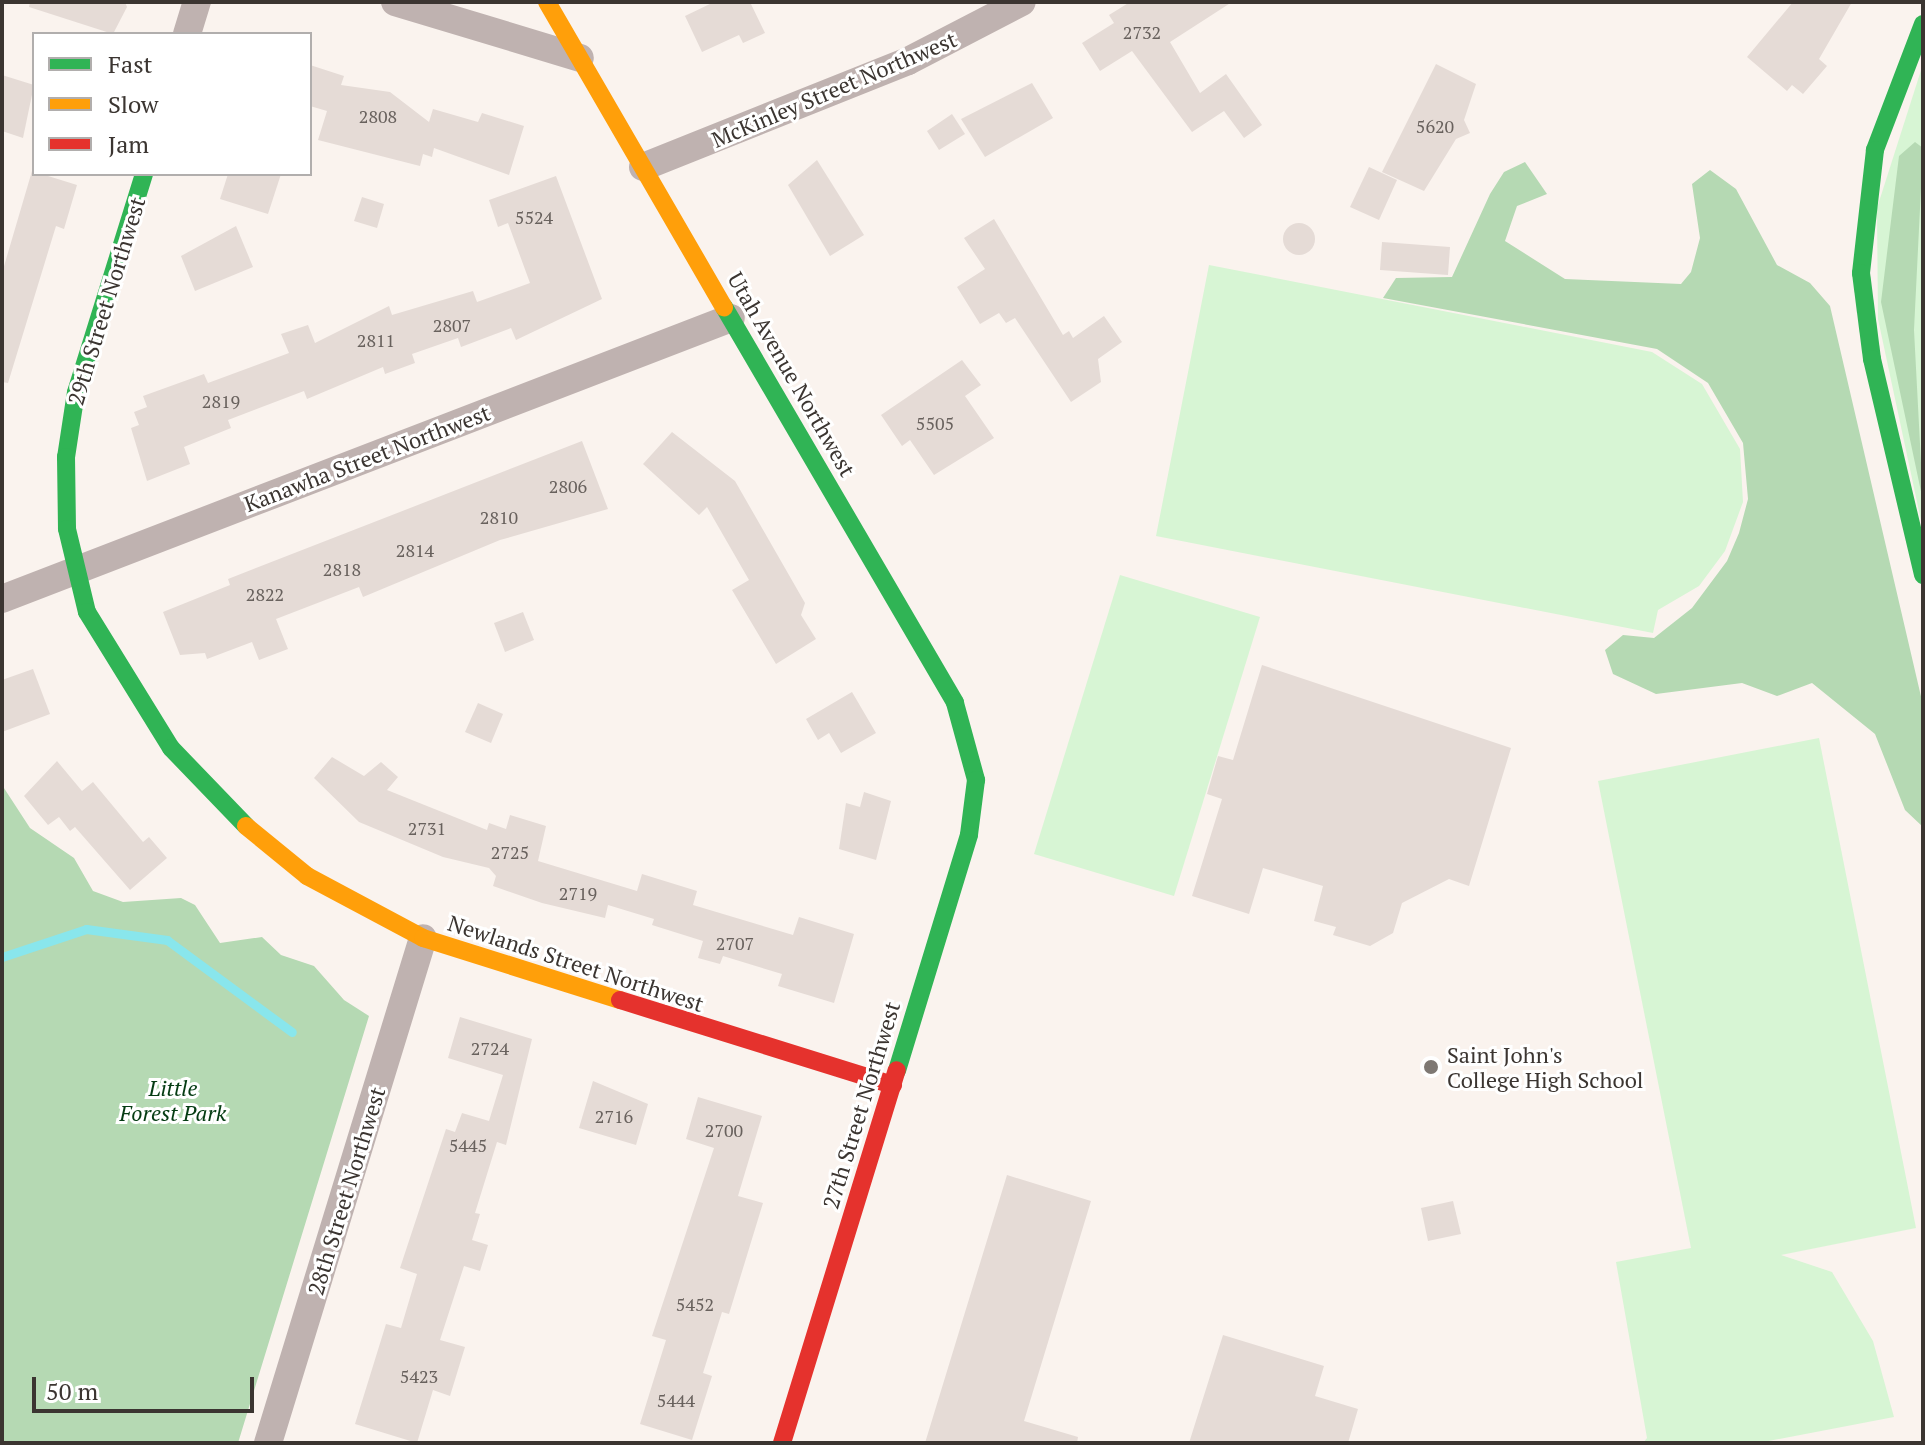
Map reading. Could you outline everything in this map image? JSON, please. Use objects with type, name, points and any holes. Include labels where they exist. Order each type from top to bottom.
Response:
[{"type":"street","points":[[188,32],[197,2]]},
{"type":"street","points":[[395,2],[580,58]]},
{"type":"street","name":"Utah Avenue Northwest","points":[[547,2],[955,703],[976,780]]},
{"type":"street","name":"McKinley Street Northwest","points":[[643,167],[893,68],[1022,2]]},
{"type":"street","points":[[1923,24],[1875,150],[1861,273],[1872,359],[1923,575]]},
{"type":"street","name":"29th Street Northwest","points":[[73,571],[65,492],[69,427],[143,176]]},
{"type":"street","name":"Kanawha Street Northwest","points":[[2,599],[731,318]]},
{"type":"street","name":"Newlands Street Northwest","points":[[73,571],[87,612],[128,683],[209,792],[307,876],[423,938],[893,1085]]},
{"type":"street","name":"27th Street Northwest","points":[[782,1443],[969,835],[976,780]]},
{"type":"street","name":"28th Street Northwest","points":[[268,1443],[423,938]]},
{"type":"green space","points":[[1923,64],[1923,530],[1878,319],[1877,208]]},
{"type":"green space","points":[[1915,142],[1923,148],[1914,330],[1923,501],[1881,302],[1899,156]]},
{"type":"green space","points":[[1525,162],[1547,194],[1517,206],[1505,241],[1565,279],[1681,284],[1691,272],[1700,238],[1692,184],[1710,170],[1736,189],[1777,265],[1810,283],[1830,306],[1923,705],[1923,827],[1905,810],[1875,734],[1812,683],[1777,696],[1742,683],[1656,694],[1613,674],[1605,650],[1623,635],[1654,638],[1692,608],[1727,561],[1739,533],[1748,499],[1743,443],[1708,383],[1657,349],[1383,298],[1396,278],[1452,277],[1490,194],[1504,172]]},
{"type":"green space","points":[[1209,265],[1652,352],[1702,384],[1740,449],[1743,502],[1725,551],[1699,586],[1658,610],[1653,633],[1156,536]]},
{"type":"green space","points":[[1120,575],[1260,617],[1174,896],[1034,854]]},
{"type":"green space","points":[[1819,738],[1916,1228],[1781,1255],[1832,1272],[1873,1341],[1894,1417],[1758,1443],[1643,1443],[1647,1438],[1616,1262],[1691,1248],[1598,781]]},
{"type":"green space","name":"Little Forest Park","points":[[2,785],[30,828],[74,858],[93,891],[123,902],[181,898],[195,905],[220,943],[262,937],[281,955],[314,966],[344,1000],[369,1016],[238,1443],[2,1443]]},
{"type":"building","points":[[30,2],[125,2],[127,7],[114,32],[107,32],[29,7]]},
{"type":"building","points":[[714,2],[750,2],[765,33],[743,43],[739,35],[702,52],[685,16]]},
{"type":"building","points":[[1130,2],[1232,2],[1170,42],[1200,93],[1226,74],[1262,125],[1244,138],[1224,111],[1192,132],[1132,51],[1100,71],[1082,43],[1114,23],[1109,15]]},
{"type":"building","points":[[1793,2],[1852,2],[1819,59],[1827,66],[1803,94],[1792,85],[1787,91],[1747,57]]},
{"type":"building","points":[[1436,64],[1476,84],[1464,120],[1470,133],[1456,139],[1424,191],[1382,172]]},
{"type":"building","points":[[312,66],[344,76],[341,85],[390,92],[429,122],[433,109],[478,122],[482,113],[524,126],[509,175],[434,148],[432,157],[423,154],[420,166],[318,140],[327,111],[312,107]]},
{"type":"building","points":[[2,75],[32,84],[32,95],[23,138],[2,131]]},
{"type":"building","points":[[1032,83],[1053,118],[985,157],[961,119]]},
{"type":"building","points":[[952,114],[965,134],[939,150],[927,131]]},
{"type":"building","points":[[817,160],[864,235],[830,256],[788,185]]},
{"type":"building","points":[[1369,167],[1397,180],[1379,220],[1350,207]]},
{"type":"building","points":[[32,171],[32,176],[48,176],[77,185],[64,229],[56,226],[8,383],[2,382],[2,273]]},
{"type":"building","points":[[227,176],[280,176],[268,214],[220,199]]},
{"type":"building","points":[[556,176],[602,299],[516,340],[511,328],[461,347],[458,338],[412,354],[415,363],[385,374],[383,367],[307,399],[304,391],[228,420],[231,428],[184,447],[190,464],[147,481],[131,428],[139,425],[134,412],[147,407],[143,396],[204,374],[208,383],[289,353],[281,334],[308,325],[315,343],[389,306],[392,315],[473,291],[477,302],[530,283],[508,223],[498,227],[489,200]]},
{"type":"building","points":[[362,197],[384,204],[377,228],[354,221]]},
{"type":"building","points":[[994,219],[1063,335],[1069,331],[1073,338],[1104,316],[1122,342],[1098,359],[1101,382],[1071,402],[1015,318],[1006,323],[999,313],[980,324],[957,287],[985,269],[964,238]]},
{"type":"building","points":[[1299,223],[1311,227],[1315,239],[1311,251],[1299,255],[1287,251],[1283,239],[1287,227]]},
{"type":"building","points":[[236,226],[253,267],[195,291],[181,256]]},
{"type":"building","points":[[1382,242],[1450,247],[1448,275],[1380,270]]},
{"type":"building","points":[[962,360],[981,385],[965,396],[994,438],[934,475],[910,440],[902,446],[881,415]]},
{"type":"building","points":[[672,432],[735,481],[805,603],[801,615],[816,639],[776,664],[732,590],[749,580],[707,507],[699,515],[643,464]]},
{"type":"building","points":[[582,441],[608,509],[500,540],[363,597],[359,587],[276,619],[288,649],[259,660],[252,642],[207,659],[205,653],[180,655],[163,612],[230,585],[228,579]]},
{"type":"building","points":[[523,612],[534,640],[505,652],[494,623]]},
{"type":"building","points":[[1262,665],[1511,748],[1469,886],[1449,879],[1402,903],[1393,933],[1370,946],[1333,935],[1336,927],[1314,921],[1323,886],[1263,868],[1249,914],[1192,896],[1222,799],[1207,794],[1218,756],[1233,760]]},
{"type":"building","points":[[33,669],[50,714],[2,732],[2,680]]},
{"type":"building","points":[[852,692],[876,733],[841,753],[829,733],[818,740],[806,719]]},
{"type":"building","points":[[478,703],[503,714],[491,743],[465,732]]},
{"type":"building","points":[[332,757],[364,776],[381,762],[398,777],[387,790],[487,830],[489,823],[506,829],[510,815],[546,826],[538,861],[637,891],[642,874],[697,891],[693,905],[793,935],[799,917],[854,934],[834,1003],[778,986],[782,974],[723,956],[720,964],[698,958],[703,941],[652,925],[654,919],[608,905],[605,918],[542,903],[493,886],[496,876],[489,868],[443,857],[359,822],[314,778]]},
{"type":"building","points":[[57,761],[82,791],[93,782],[143,842],[149,837],[167,858],[130,890],[75,827],[70,831],[59,817],[48,825],[24,796]]},
{"type":"building","points":[[864,792],[891,801],[876,860],[839,849],[846,803],[860,807]]},
{"type":"building","points":[[460,1017],[532,1039],[506,1145],[497,1142],[475,1213],[480,1214],[472,1240],[488,1245],[480,1271],[464,1266],[440,1340],[465,1347],[450,1396],[433,1390],[417,1443],[355,1424],[386,1324],[401,1328],[417,1274],[400,1268],[446,1129],[455,1132],[462,1113],[489,1121],[503,1075],[448,1058]]},
{"type":"building","points":[[593,1081],[648,1104],[636,1145],[579,1128]]},
{"type":"building","points":[[698,1097],[762,1116],[738,1196],[763,1203],[729,1314],[722,1312],[703,1373],[712,1376],[692,1440],[640,1424],[666,1340],[652,1336],[714,1148],[686,1139]]},
{"type":"building","points":[[1007,1175],[1091,1201],[1024,1421],[1078,1437],[1077,1443],[925,1443]]},
{"type":"building","points":[[1453,1201],[1461,1234],[1428,1241],[1421,1208]]},
{"type":"building","points":[[1223,1335],[1324,1366],[1315,1396],[1358,1409],[1348,1443],[1189,1443]]},
{"type":"waterway","points":[[2,957],[86,929],[167,940],[292,1032]]},
{"type":"traffic: fast","points":[[1923,24],[1875,150],[1861,273],[1872,359],[1923,575]]},
{"type":"traffic: fast","points":[[143,176],[76,392],[66,457],[67,529],[87,612],[171,748],[246,826]]},
{"type":"traffic: fast","points":[[724,307],[955,703],[976,780],[969,835],[897,1070]]},
{"type":"traffic: slow","points":[[547,2],[724,307]]},
{"type":"traffic: slow","points":[[246,826],[307,876],[423,938],[620,1000]]},
{"type":"traffic: jam","points":[[620,1000],[893,1085]]},
{"type":"traffic: jam","points":[[782,1443],[897,1070]]},
{"type":"place","name":"Saint John's College High School","points":[[1431,1067]]}]
